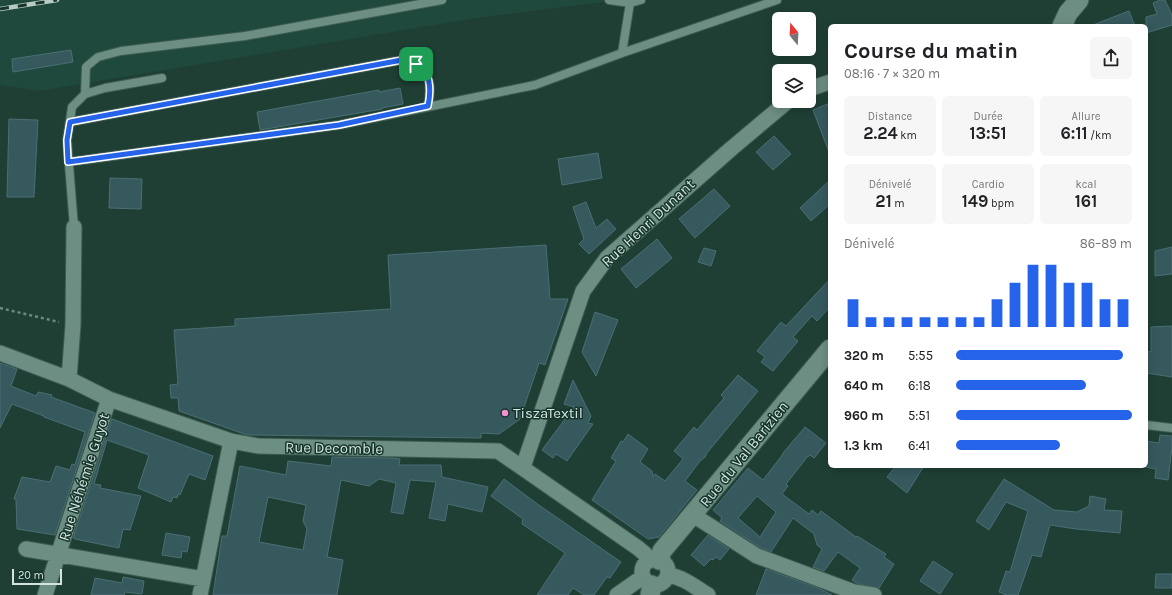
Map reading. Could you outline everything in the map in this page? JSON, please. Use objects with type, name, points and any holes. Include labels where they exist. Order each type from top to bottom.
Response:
[{"type":"street","points":[[1063,24],[1068,13],[1079,0]]},
{"type":"street","points":[[816,87],[828,83]]},
{"type":"street","name":"Rue Henri Dunant","points":[[523,467],[583,291],[607,258],[668,202],[780,108]]},
{"type":"street","points":[[69,379],[73,325],[74,227]]},
{"type":"street","name":"Rue du Val Barizien","points":[[654,575],[662,551],[828,351]]},
{"type":"street","name":"Rue Decomble","points":[[0,353],[69,379],[109,399],[231,441],[258,446],[498,451],[638,548],[645,554],[654,575]]},
{"type":"street","name":"Rue Néhémie Guyot","points":[[45,595],[109,399]]},
{"type":"street","points":[[200,595],[231,441]]},
{"type":"street","points":[[693,515],[756,556],[854,592],[874,595]]},
{"type":"street","name":"Rue Néhémie Guyot","points":[[26,549],[203,579]]},
{"type":"street","points":[[618,595],[637,581],[654,575],[676,576],[687,581],[708,595]]},
{"type":"lane","points":[[85,94],[86,67],[98,57],[121,51],[245,36],[442,0]]},
{"type":"lane","points":[[609,0],[630,3],[641,0]]},
{"type":"lane","points":[[68,162],[339,125],[535,85],[622,53],[777,0]]},
{"type":"lane","points":[[622,53],[630,3]]},
{"type":"lane","points":[[70,122],[402,60],[416,64],[426,74],[430,85],[428,106]]},
{"type":"lane","points":[[74,227],[67,140],[72,107],[85,94],[105,88],[162,78]]},
{"type":"lane","points":[[1148,425],[1172,428]]},
{"type":"path","points":[[0,308],[73,325]]},
{"type":"shaded area","points":[[0,0],[619,0],[469,19],[39,91],[0,85]]},
{"type":"building","points":[[1160,0],[1165,0],[1172,15],[1172,25],[1148,32],[1146,17],[1157,14],[1153,3]]},
{"type":"building","points":[[1129,11],[1134,24],[1096,24]]},
{"type":"building","points":[[71,50],[73,62],[13,72],[12,59]]},
{"type":"building","points":[[400,88],[403,104],[260,130],[257,112],[379,90],[379,92]]},
{"type":"building","points":[[828,104],[828,149],[813,110]]},
{"type":"building","points":[[9,119],[38,120],[34,197],[7,197]]},
{"type":"building","points":[[774,136],[791,154],[773,170],[756,152]]},
{"type":"building","points":[[598,153],[602,178],[562,185],[558,159]]},
{"type":"building","points":[[110,178],[142,179],[141,209],[109,208]]},
{"type":"building","points":[[828,182],[828,206],[811,221],[800,208]]},
{"type":"building","points":[[714,189],[730,206],[695,238],[679,219]]},
{"type":"building","points":[[586,202],[596,228],[607,219],[616,229],[589,254],[579,244],[584,239],[573,207]]},
{"type":"building","points":[[657,239],[672,258],[636,288],[621,269]]},
{"type":"building","points":[[546,245],[550,299],[568,299],[545,365],[539,363],[520,419],[499,434],[481,433],[481,438],[247,435],[179,411],[178,398],[171,398],[170,385],[178,384],[174,330],[235,326],[235,319],[391,309],[388,255]]},
{"type":"building","points":[[1172,247],[1172,274],[1155,276],[1155,251]]},
{"type":"building","points":[[704,248],[716,251],[711,266],[698,262]]},
{"type":"building","points":[[828,281],[828,309],[817,321],[812,316],[793,337],[798,341],[773,371],[761,362],[765,357],[757,351],[781,322],[786,326]]},
{"type":"building","points":[[595,312],[618,320],[596,376],[582,352]]},
{"type":"building","points":[[1172,326],[1172,377],[1148,373],[1148,351],[1151,352],[1151,327]]},
{"type":"building","points":[[0,363],[17,369],[11,386],[36,396],[38,392],[52,395],[51,397],[95,413],[55,535],[17,529],[16,499],[14,499],[22,477],[50,482],[56,466],[70,470],[72,464],[75,465],[85,432],[12,404],[0,428]]},
{"type":"building","points":[[738,375],[758,391],[685,481],[697,490],[659,537],[648,539],[592,500],[616,461],[611,458],[621,441],[623,442],[628,434],[648,449],[640,462],[652,471],[653,477],[655,474],[665,481],[683,459],[674,451],[694,427],[697,430],[724,398],[721,395]]},
{"type":"building","points":[[573,380],[591,416],[588,423],[593,424],[567,461],[556,454],[553,458],[542,450],[574,407],[564,404]]},
{"type":"building","points":[[112,419],[213,456],[205,480],[189,474],[180,495],[178,494],[177,498],[173,497],[171,502],[138,488],[149,455],[107,440],[94,484],[101,485],[100,488],[141,496],[130,530],[123,529],[119,548],[73,538]]},
{"type":"building","points":[[805,427],[826,443],[814,458],[810,455],[808,456],[786,484],[788,486],[782,494],[809,514],[812,510],[818,515],[821,511],[856,537],[857,536],[886,554],[884,557],[894,564],[879,588],[858,584],[852,580],[860,568],[838,552],[824,571],[813,567],[822,549],[817,545],[814,534],[793,518],[771,552],[761,548],[720,521],[722,518],[713,510],[748,468],[763,480]],"holes":[[[757,496],[776,512],[760,537],[738,518]]]},
{"type":"building","points":[[1160,435],[1172,436],[1168,480],[1155,478],[1156,469],[1148,467],[1148,441],[1159,443]]},
{"type":"building","points":[[332,457],[393,458],[400,459],[399,465],[441,465],[442,477],[488,487],[482,512],[448,504],[445,521],[429,518],[436,482],[410,480],[403,514],[391,512],[396,483],[379,479],[369,486],[341,480],[327,557],[343,560],[337,595],[213,595],[222,536],[227,536],[240,466],[286,475],[288,461],[331,466]],"holes":[[[268,497],[306,505],[303,521],[307,529],[303,550],[259,542]]]},
{"type":"building","points":[[894,468],[923,468],[907,493],[887,477]]},
{"type":"building","points":[[504,479],[621,562],[610,578],[607,577],[594,595],[584,595],[573,588],[568,595],[537,595],[565,553],[522,524],[523,519],[491,496]]},
{"type":"building","points":[[1004,479],[1054,510],[1077,512],[1089,506],[1090,496],[1106,499],[1104,510],[1122,511],[1120,533],[1050,525],[1041,557],[1032,555],[1018,595],[1007,595],[999,592],[1006,571],[1010,572],[1028,511],[1006,502],[989,530],[976,521]]},
{"type":"building","points":[[166,533],[190,537],[187,552],[182,551],[181,558],[162,555]]},
{"type":"building","points":[[708,535],[729,549],[720,560],[716,557],[713,560],[711,559],[704,566],[691,555]]},
{"type":"building","points":[[933,561],[953,574],[940,594],[920,581]]},
{"type":"building","points":[[766,569],[818,588],[832,595],[756,595]]},
{"type":"building","points":[[1156,574],[1172,574],[1172,588],[1155,588]]},
{"type":"building","points":[[123,577],[144,581],[142,594],[125,592],[124,595],[91,595],[95,578],[122,583]]},
{"type":"railway","points":[[0,9],[57,0]]},
{"type":"place","name":"TiszaTextil","points":[[505,413]]},
{"type":"route","points":[[402,60],[416,64],[426,74],[430,85],[428,106],[339,125],[68,162],[67,140],[70,122],[402,60]]}]
